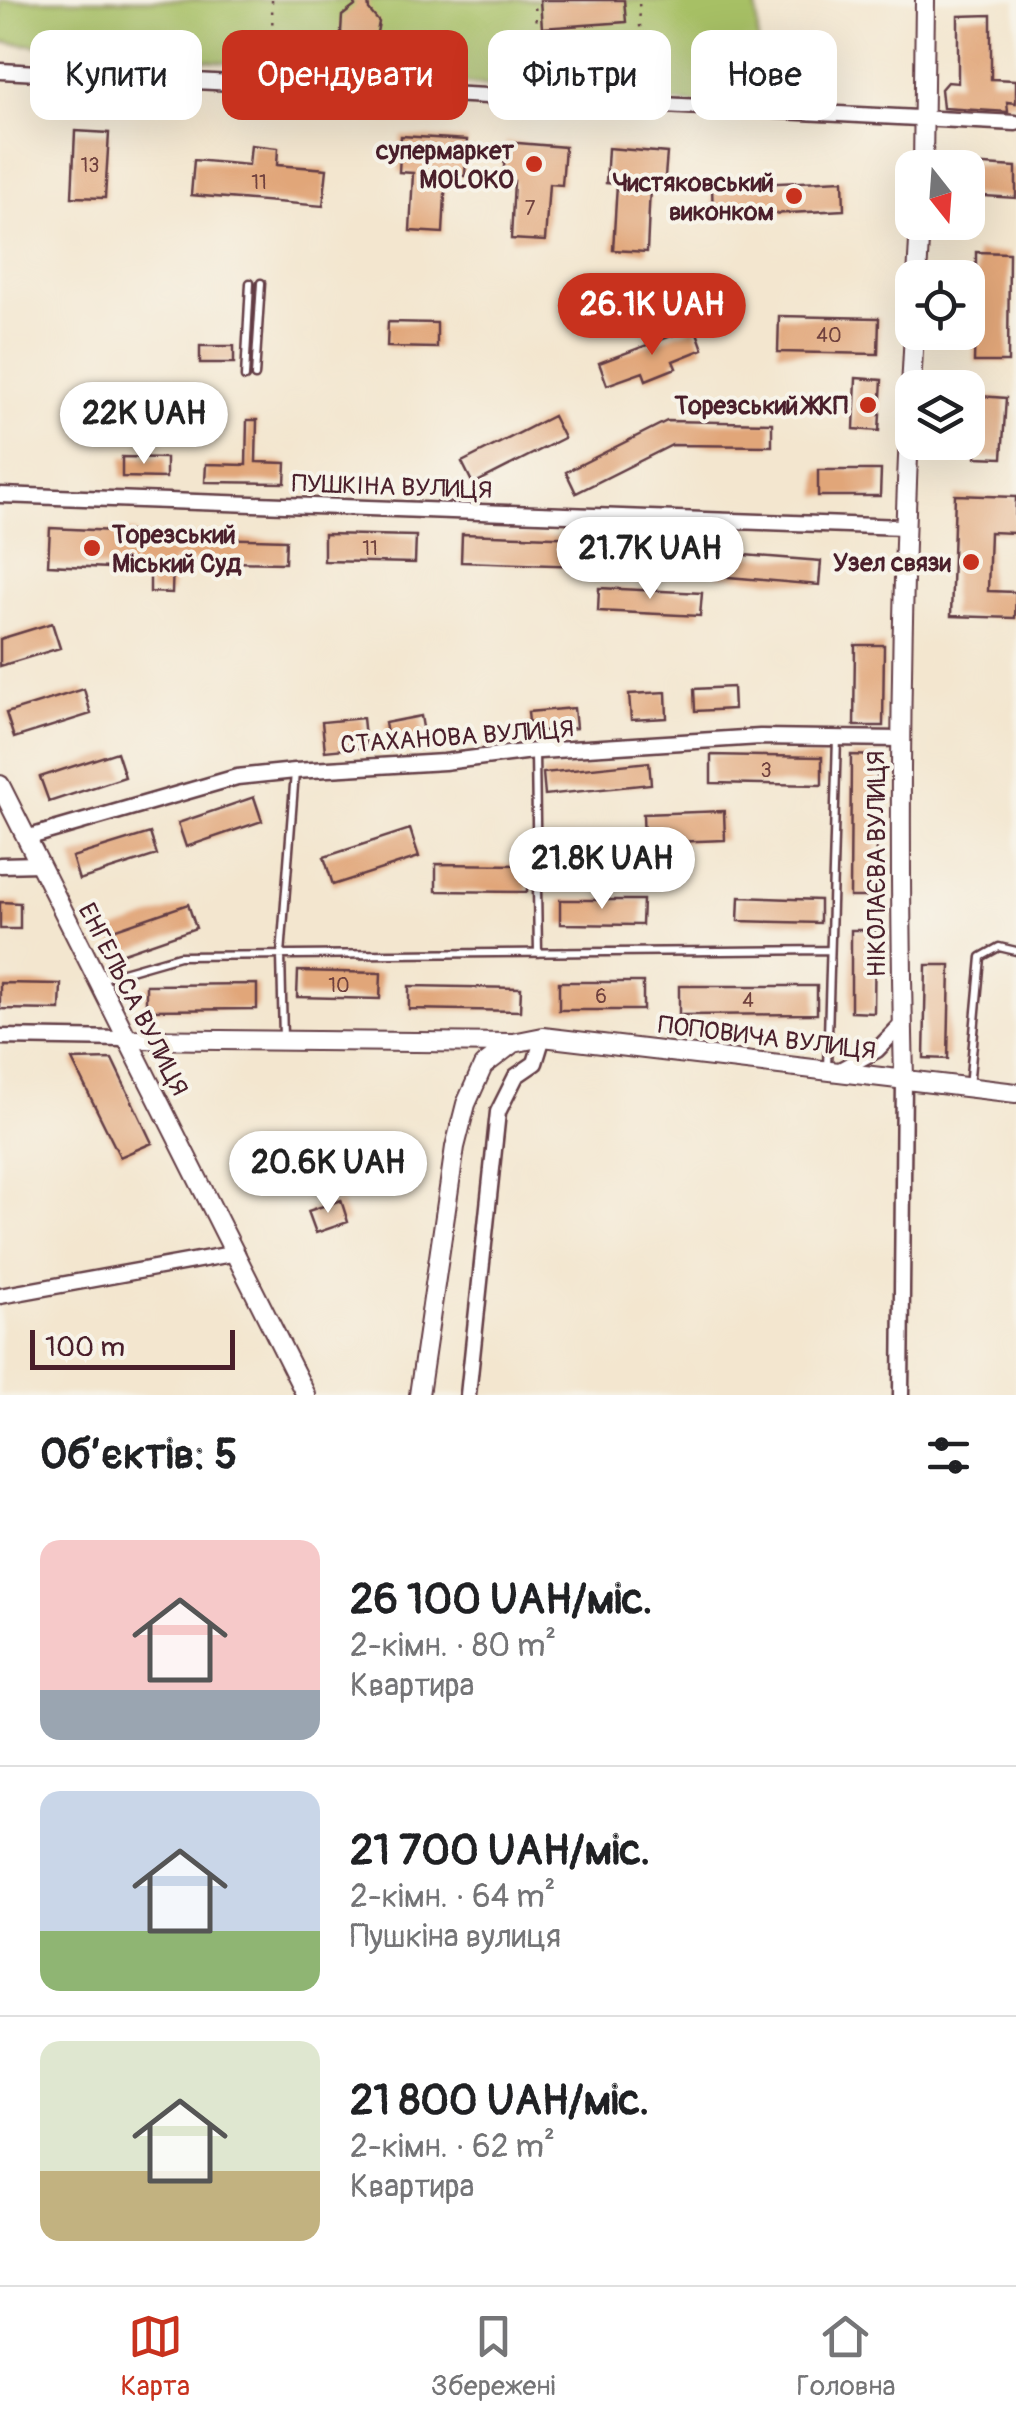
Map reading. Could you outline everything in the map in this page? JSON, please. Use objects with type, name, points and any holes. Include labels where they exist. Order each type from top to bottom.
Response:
[{"type":"street","points":[[924,150],[925,0]]},
{"type":"street","points":[[0,71],[222,83]]},
{"type":"street","points":[[671,107],[1016,124]]},
{"type":"street","name":"НІКОЛАЄВА ВУЛИЦЯ","points":[[901,1395],[904,1078],[900,739],[903,527],[913,350]]},
{"type":"street","name":"ПУШКІНА ВУЛИЦЯ","points":[[0,495],[903,527]]},
{"type":"street","name":"СТАХАНОВА ВУЛИЦЯ","points":[[26,838],[238,778],[295,771],[760,737],[900,739]]},
{"type":"street","name":"ЕНГЕЛЬСА ВУЛИЦЯ","points":[[0,785],[306,1395]]},
{"type":"street","points":[[0,865],[39,864]]},
{"type":"street","points":[[833,1071],[877,1050],[902,1024]]},
{"type":"street","points":[[0,1037],[125,1039]]},
{"type":"street","points":[[468,1395],[498,1112],[516,1076],[535,1063],[543,1037]]},
{"type":"street","name":"ПОПОВИЧА ВУЛИЦЯ","points":[[125,1039],[513,1043],[543,1037],[1016,1093]]},
{"type":"street","points":[[419,1395],[454,1147],[466,1104],[483,1066],[513,1043]]},
{"type":"street","points":[[0,1296],[237,1253]]},
{"type":"lane","points":[[245,376],[250,283]]},
{"type":"lane","points":[[256,376],[262,284]]},
{"type":"lane","points":[[833,1071],[830,950],[837,738]]},
{"type":"lane","points":[[535,751],[538,953]]},
{"type":"lane","points":[[283,1040],[281,955],[295,771]]},
{"type":"lane","points":[[969,1088],[981,956],[998,947],[1016,951]]},
{"type":"lane","points":[[96,980],[179,956],[830,950]]},
{"type":"path","points":[[272,0],[273,30]]},
{"type":"path","points":[[535,0],[536,30]]},
{"type":"path","points":[[639,0],[640,30]]},
{"type":"green space","points":[[0,0],[756,0],[758,30],[691,30],[691,104],[671,102],[671,30],[488,30],[488,86],[468,84],[468,30],[222,30],[222,62],[202,60],[202,30],[30,30],[30,45],[0,42]]},
{"type":"building","points":[[354,0],[368,0],[369,10],[379,22],[378,30],[341,30],[342,16],[355,6]]},
{"type":"building","points":[[540,0],[624,0],[626,22],[542,28]]},
{"type":"building","points":[[991,15],[991,79],[1016,80],[1016,103],[1007,102],[1008,112],[943,108],[941,89],[947,82],[958,83],[958,16]]},
{"type":"building","points":[[75,131],[109,133],[105,198],[72,197]]},
{"type":"building","points":[[401,136],[467,140],[465,176],[446,175],[443,233],[410,231],[413,173],[399,172]]},
{"type":"building","points":[[506,142],[565,147],[562,185],[549,184],[545,241],[511,239],[514,181],[503,180]]},
{"type":"building","points":[[251,145],[278,148],[277,165],[327,169],[323,206],[191,195],[194,160],[249,165]]},
{"type":"building","points":[[608,148],[667,153],[664,188],[650,187],[647,252],[613,250],[617,184],[606,183]]},
{"type":"building","points":[[985,165],[1016,167],[1016,198],[985,196]]},
{"type":"building","points":[[843,180],[844,210],[713,217],[712,186]]},
{"type":"building","points":[[976,252],[1009,253],[1008,362],[974,362],[974,350],[985,350],[985,260],[976,260]]},
{"type":"building","points":[[779,316],[879,318],[878,354],[778,352]]},
{"type":"building","points":[[388,322],[437,323],[437,348],[387,347]]},
{"type":"building","points":[[695,327],[703,349],[673,361],[676,368],[646,380],[643,372],[607,385],[599,363]]},
{"type":"building","points":[[200,346],[234,346],[234,363],[200,363]]},
{"type":"building","name":"Торезський ЖКП","points":[[856,378],[882,380],[879,431],[854,429]]},
{"type":"building","points":[[985,396],[1006,398],[1002,458],[985,457]]},
{"type":"building","points":[[553,416],[564,438],[473,484],[462,462]]},
{"type":"building","points":[[247,420],[257,420],[256,462],[286,463],[285,483],[205,482],[206,464],[246,465]]},
{"type":"building","points":[[667,421],[772,423],[772,446],[672,445],[576,493],[566,472]]},
{"type":"building","points":[[122,457],[166,458],[166,478],[122,477]]},
{"type":"building","points":[[818,470],[881,470],[880,496],[818,496]]},
{"type":"building","name":"Узел связи","points":[[955,495],[1016,497],[1015,533],[990,532],[988,591],[1016,592],[1015,618],[951,616]]},
{"type":"building","points":[[50,528],[135,532],[135,536],[286,540],[285,563],[173,561],[172,593],[150,592],[150,570],[48,565]]},
{"type":"building","points":[[324,534],[416,536],[415,563],[324,561]]},
{"type":"building","points":[[462,534],[586,538],[585,566],[461,562]]},
{"type":"building","points":[[719,553],[821,561],[819,585],[717,576]]},
{"type":"building","points":[[599,588],[702,593],[700,616],[598,611]]},
{"type":"building","points":[[52,623],[60,648],[0,666],[0,639]]},
{"type":"building","points":[[855,645],[884,645],[883,726],[854,726]]},
{"type":"building","points":[[733,687],[734,709],[695,711],[694,689]]},
{"type":"building","points":[[84,689],[91,714],[14,738],[6,713]]},
{"type":"building","points":[[666,692],[667,718],[631,720],[629,694]]},
{"type":"building","points":[[574,708],[576,728],[530,732],[528,712]]},
{"type":"building","points":[[421,716],[425,739],[389,745],[385,723]]},
{"type":"building","points":[[363,718],[366,747],[325,751],[322,722]]},
{"type":"building","points":[[117,752],[125,777],[49,802],[40,777]]},
{"type":"building","points":[[711,755],[822,757],[822,785],[711,783]]},
{"type":"building","points":[[851,755],[877,756],[876,897],[850,897]]},
{"type":"building","points":[[649,762],[651,784],[545,795],[543,773]]},
{"type":"building","points":[[254,797],[262,821],[186,847],[178,823]]},
{"type":"building","points":[[724,811],[725,840],[644,843],[643,814]]},
{"type":"building","points":[[410,829],[419,857],[333,885],[324,857]]},
{"type":"building","points":[[150,833],[157,855],[79,880],[72,857]]},
{"type":"building","points":[[436,864],[527,865],[527,892],[436,891]]},
{"type":"building","points":[[739,897],[820,900],[820,923],[738,921]]},
{"type":"building","points":[[560,900],[643,900],[642,925],[560,924]]},
{"type":"building","points":[[0,902],[20,903],[20,929],[0,929]]},
{"type":"building","points":[[188,904],[196,928],[118,955],[110,931]]},
{"type":"building","points":[[851,930],[875,930],[874,1013],[851,1012]]},
{"type":"building","points":[[926,965],[950,965],[948,1059],[924,1058]]},
{"type":"building","points":[[298,971],[381,973],[380,999],[297,997]]},
{"type":"building","points":[[559,982],[643,982],[643,1010],[559,1010]]},
{"type":"building","points":[[0,983],[61,984],[60,1010],[0,1009]]},
{"type":"building","points":[[257,984],[257,1009],[146,1010],[146,985]]},
{"type":"building","points":[[409,986],[521,988],[520,1011],[409,1009]]},
{"type":"building","points":[[679,986],[817,986],[817,1014],[679,1015]]},
{"type":"building","points":[[112,1059],[152,1143],[120,1157],[72,1060]]},
{"type":"building","points":[[341,1200],[348,1222],[316,1233],[308,1211]]},
{"type":"place","name":"супермаркет MOLOKO","points":[[534,164]]},
{"type":"place","name":"Чистяковський виконком","points":[[794,196]]},
{"type":"place","name":"Торезський ЖКП","points":[[868,405]]},
{"type":"place","name":"Торезський Міський Суд","points":[[92,548]]},
{"type":"place","name":"Узел связи","points":[[971,562]]}]
